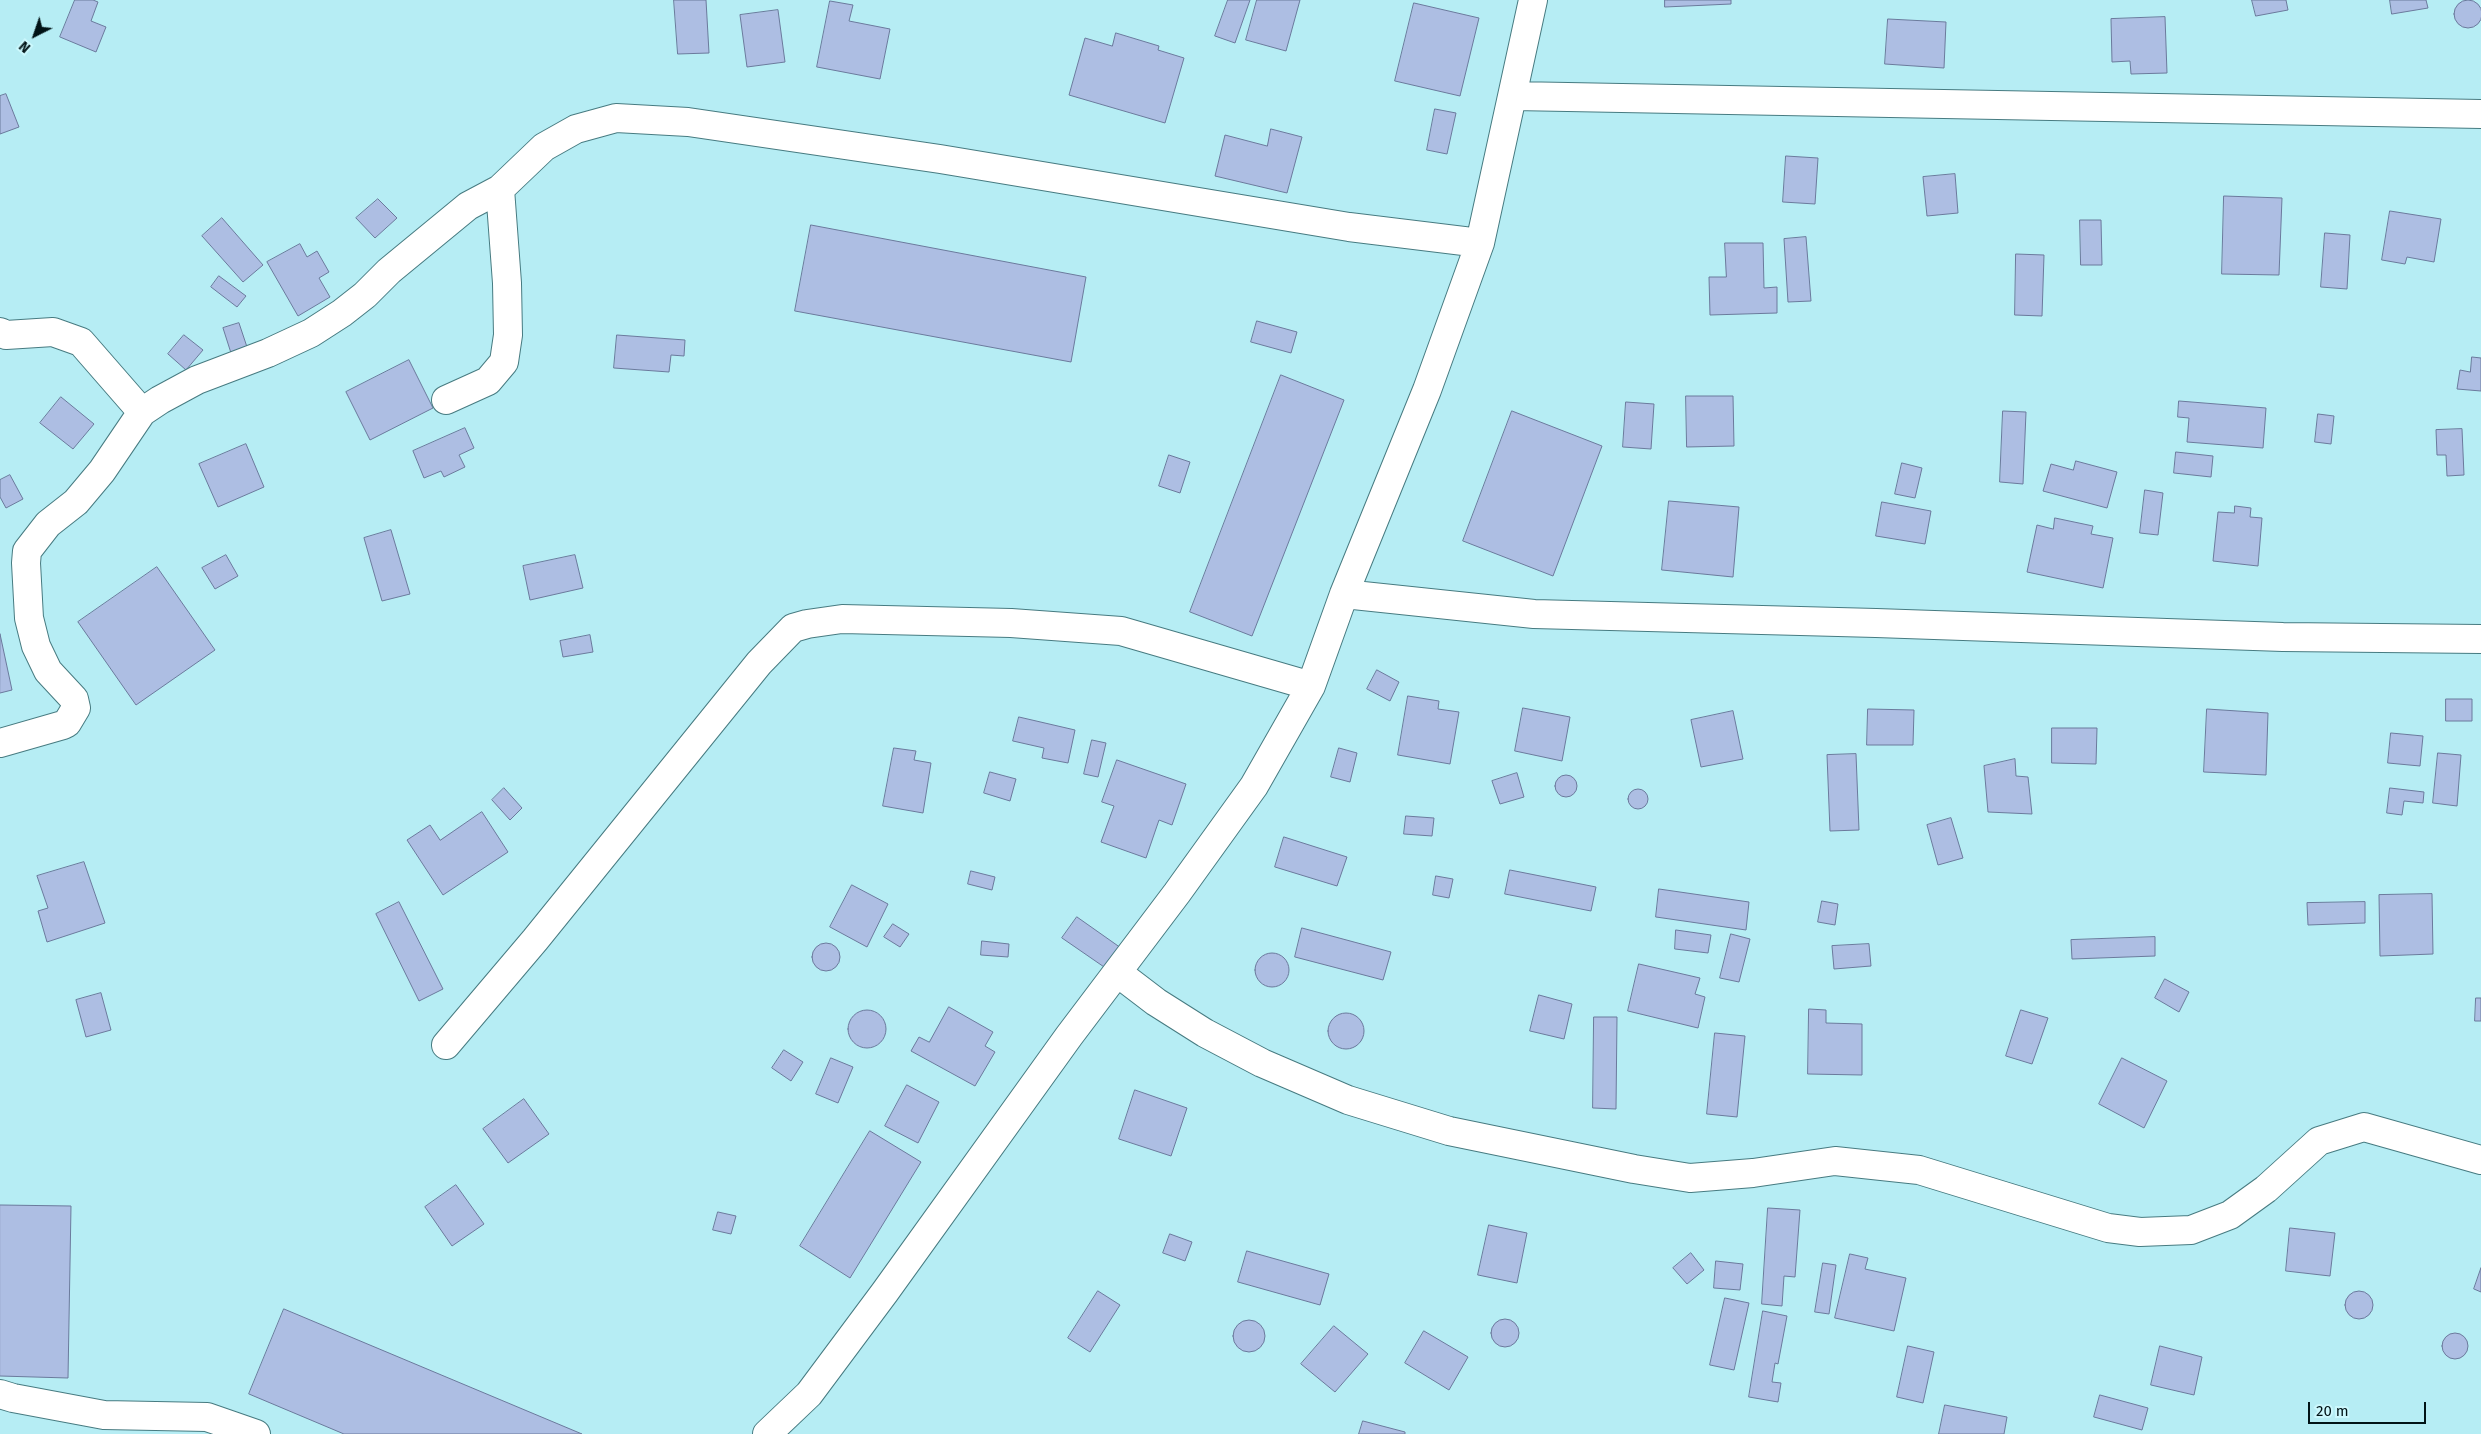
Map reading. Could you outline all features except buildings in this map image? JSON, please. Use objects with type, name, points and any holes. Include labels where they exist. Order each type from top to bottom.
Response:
[{"type":"street","points":[[767,1434],[809,1394],[1069,1036],[1118,973],[1254,786],[1311,686],[1344,594],[1427,390],[1480,243],[1514,96],[1533,0]]},
{"type":"street","points":[[1514,96],[2481,114]]},
{"type":"street","points":[[0,743],[63,725],[76,708],[71,694],[48,671],[36,646],[29,618],[26,563],[28,551],[48,524],[76,502],[102,471],[142,412],[197,380],[268,353],[311,333],[365,295],[389,271],[468,206],[500,189],[544,147],[576,129],[616,118],[688,122],[940,159],[1349,227],[1480,243]]},
{"type":"street","points":[[446,400],[488,381],[504,362],[508,335],[507,283],[500,189]]},
{"type":"street","points":[[0,332],[6,335],[53,332],[81,342],[142,412]]},
{"type":"street","points":[[1344,594],[1534,614],[1876,622],[2283,637],[2481,639]]},
{"type":"street","points":[[446,1045],[536,940],[759,663],[793,628],[842,618],[891,618],[1011,623],[1121,632],[1311,686]]},
{"type":"street","points":[[1118,973],[1156,1002],[1205,1033],[1262,1063],[1348,1100],[1449,1131],[1634,1169],[1690,1178],[1753,1174],[1836,1161],[1920,1170],[2108,1228],[2140,1232],[2191,1230],[2230,1215],[2266,1189],[2319,1141],[2364,1127],[2481,1160]]},
{"type":"street","points":[[0,1394],[104,1415],[207,1417],[256,1434]]}]
